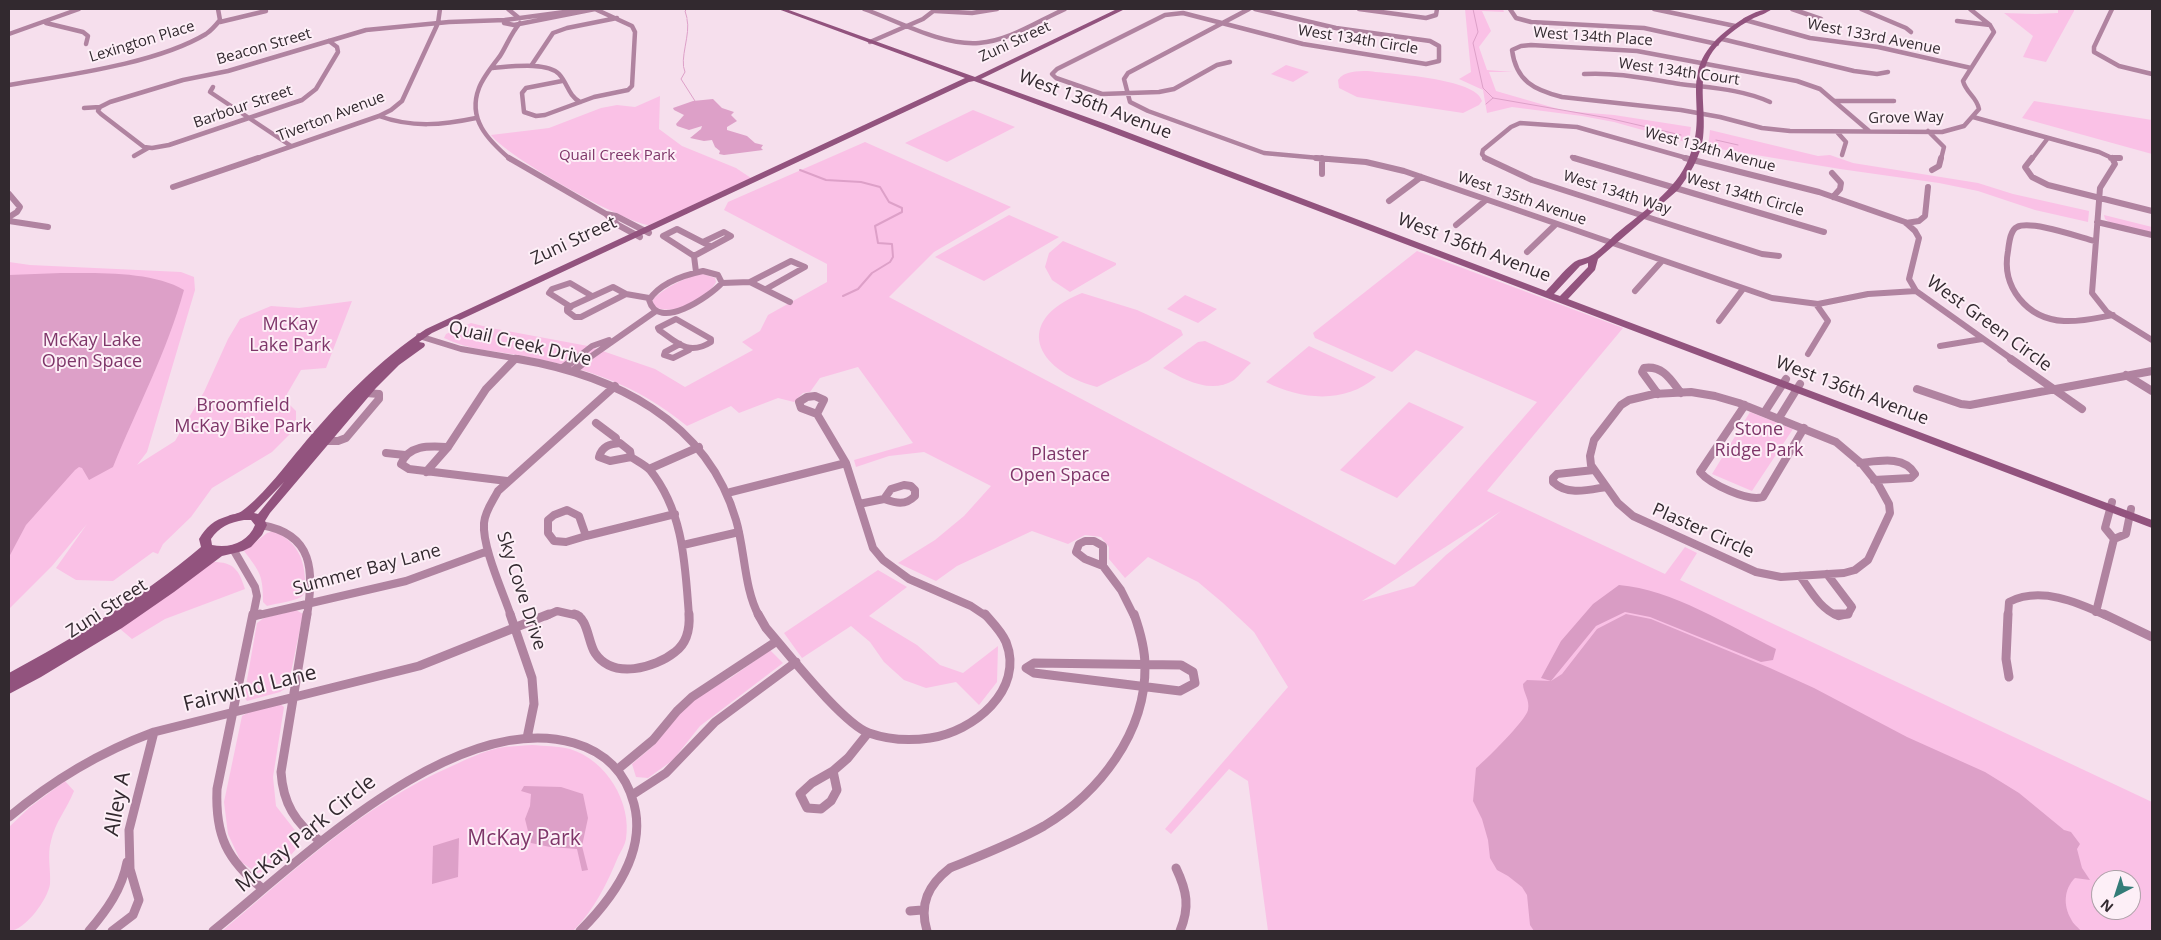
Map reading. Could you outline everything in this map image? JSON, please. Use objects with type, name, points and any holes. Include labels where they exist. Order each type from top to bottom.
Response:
[{"type":"main road","name":"West 136th Avenue","points":[[781,9],[978,77],[1304,198],[2111,505],[2152,517]]},
{"type":"main road","name":"West 136th Avenue","points":[[795,9],[873,40]]},
{"type":"main road","name":"Zuni Street","points":[[244,516],[274,486],[374,371],[402,347],[449,327],[642,233],[974,82],[978,77],[1122,9]]},
{"type":"main road","points":[[1752,9],[1765,10]]},
{"type":"main road","points":[[1550,293],[1577,264],[1594,258],[1675,188],[1694,160],[1700,142],[1700,75],[1703,63],[1720,41],[1736,26],[1765,10]]},
{"type":"main road","name":"West 136th Avenue","points":[[1106,125],[1292,198],[1550,293]]},
{"type":"main road","points":[[1292,198],[1304,198]]},
{"type":"main road","points":[[1563,298],[1592,268],[1594,258]]},
{"type":"main road","name":"Zuni Street","points":[[9,690],[110,631],[227,550],[256,536],[265,511],[366,393],[424,338]]},
{"type":"main road","name":"West 136th Avenue","points":[[2130,512],[2152,524]]},
{"type":"main road","points":[[227,550],[207,548],[204,539],[212,528],[227,520],[244,516],[256,518],[261,523]]},
{"type":"main road","name":"Zuni Street","points":[[9,679],[73,644],[118,616],[178,573],[207,548]]},
{"type":"street","points":[[9,34],[79,9]]},
{"type":"street","name":"Lexington Place","points":[[9,85],[53,80],[179,46],[206,34],[220,22],[218,9]]},
{"type":"street","name":"Tiverton Avenue","points":[[172,187],[379,116],[391,110],[402,101],[438,23],[440,9]]},
{"type":"street","points":[[587,9],[521,20],[477,93],[476,118],[484,134],[500,151],[606,214],[616,216],[642,233]]},
{"type":"street","points":[[513,31],[506,22],[509,10],[521,20],[595,9],[632,26],[635,32],[632,86],[628,90],[580,102],[552,113],[536,116],[524,112],[522,93],[526,88],[562,81]]},
{"type":"street","points":[[866,9],[948,38],[976,43],[993,39],[1065,9]]},
{"type":"street","points":[[873,40],[927,18],[935,10],[972,14],[997,9]]},
{"type":"street","points":[[1128,94],[1124,78],[1128,72],[1249,9]]},
{"type":"street","name":"West 134th Circle","points":[[1052,74],[1056,69],[1175,12],[1280,40],[1331,50],[1426,64],[1438,64],[1440,59],[1438,43],[1318,24],[1254,9]]},
{"type":"street","points":[[1359,9],[1423,18],[1436,18],[1437,9]]},
{"type":"street","points":[[1510,9],[1516,18],[1531,22],[1644,28],[1720,41],[1854,71],[1872,74],[1888,72]]},
{"type":"street","points":[[1654,9],[1736,26]]},
{"type":"street","points":[[1792,9],[1821,19]]},
{"type":"street","points":[[1861,9],[1906,28],[1911,32]]},
{"type":"street","points":[[1970,9],[1994,30],[1962,82],[1980,105],[1974,117],[2099,152],[2112,158],[2120,158]]},
{"type":"street","points":[[2112,9],[2093,50],[2119,66],[2152,74]]},
{"type":"street","points":[[220,22],[266,11]]},
{"type":"street","points":[[531,66],[554,33],[567,28],[616,18]]},
{"type":"street","name":"Beacon Street","points":[[84,108],[100,107],[110,102],[183,80],[228,71],[366,30],[438,23],[521,20]]},
{"type":"street","name":"West 133rd Avenue","points":[[1745,20],[1810,38],[1878,47],[1971,68]]},
{"type":"street","points":[[1957,21],[1990,25]]},
{"type":"street","points":[[45,22],[83,32],[88,36],[86,44]]},
{"type":"street","name":"Barbour Street","points":[[134,156],[148,148],[168,145],[294,104],[316,89],[338,52],[337,47],[328,41]]},
{"type":"street","name":"West 134th Place","points":[[1700,114],[1574,99],[1551,94],[1534,88],[1522,78],[1511,52],[1512,49],[1523,46],[1608,48],[1650,53],[1805,83],[1820,89],[1869,131]]},
{"type":"street","points":[[2091,59],[2106,59]]},
{"type":"street","points":[[1045,74],[1052,74],[1056,78],[1099,93],[1128,94],[1167,91],[1217,65],[1230,62]]},
{"type":"street","points":[[491,68],[531,66],[554,70],[570,96],[580,102]]},
{"type":"street","name":"West 134th Court","points":[[1584,74],[1602,73],[1700,87],[1753,96],[1770,102]]},
{"type":"street","points":[[213,87],[210,92],[291,146]]},
{"type":"street","name":"West 135th Avenue","points":[[1128,94],[1130,102],[1138,107],[1257,151],[1377,164],[1421,177],[1779,300],[1816,304],[1868,294],[1916,291]]},
{"type":"street","points":[[1835,101],[1894,101]]},
{"type":"street","points":[[100,107],[98,112],[100,114],[141,146],[148,148]]},
{"type":"street","name":"Grove Way","points":[[1700,114],[1775,130],[1837,132],[1956,130],[1974,117]]},
{"type":"street","points":[[379,116],[399,124],[409,125],[447,124],[476,118]]},
{"type":"street","name":"West 134th Avenue","points":[[1505,132],[1520,123],[1530,122],[1578,127],[1694,160],[1781,181],[1906,223]]},
{"type":"street","points":[[1928,131],[1944,146],[1940,166],[1932,170]]},
{"type":"street","name":"West 134th Way","points":[[1505,132],[1483,150],[1482,154],[1486,159],[1532,180],[1762,254],[1780,256]]},
{"type":"street","points":[[1837,132],[1846,142],[1842,154]]},
{"type":"street","points":[[2035,180],[2028,173],[2026,167],[2048,138]]},
{"type":"street","name":"West 134th Circle","points":[[1572,157],[1824,232]]},
{"type":"street","points":[[1322,158],[1322,174]]},
{"type":"street","points":[[2112,158],[2115,164],[2102,183],[2098,198],[2092,293],[2103,308],[2152,340]]},
{"type":"street","points":[[1832,173],[1841,183],[1840,189],[1833,197]]},
{"type":"street","points":[[1389,201],[1421,177]]},
{"type":"street","points":[[2027,180],[2035,180],[2058,188],[2152,210]]},
{"type":"street","points":[[1906,223],[1919,221],[1925,216],[1928,187]]},
{"type":"street","points":[[9,194],[20,207],[17,212],[9,217]]},
{"type":"street","points":[[1456,225],[1486,200]]},
{"type":"street","points":[[606,214],[610,219],[642,233]]},
{"type":"street","points":[[2015,220],[2022,225]]},
{"type":"street","points":[[9,221],[48,227]]},
{"type":"street","points":[[2097,222],[2152,235]]},
{"type":"street","name":"West Green Circle","points":[[1906,223],[1919,238],[1909,279],[1916,291],[2082,409]]},
{"type":"street","points":[[1527,252],[1556,224]]},
{"type":"street","points":[[2095,241],[2032,225],[2022,225],[2012,230],[2006,275],[2025,305],[2052,323],[2113,315]]},
{"type":"street","points":[[694,256],[663,236],[677,229],[710,246]]},
{"type":"street","points":[[694,256],[730,236],[724,232],[703,242]]},
{"type":"street","points":[[694,256],[696,272]]},
{"type":"street","points":[[573,371],[592,354],[636,328],[656,311],[678,311],[706,298],[722,283],[750,282],[791,261],[805,267],[766,289]]},
{"type":"street","points":[[1635,290],[1662,261]]},
{"type":"street","points":[[656,311],[649,304],[649,298],[657,290],[682,277],[696,272],[713,273],[718,276],[722,283]]},
{"type":"street","points":[[571,307],[550,293],[552,289],[570,282],[592,296]]},
{"type":"street","points":[[750,282],[790,302]]},
{"type":"street","points":[[626,294],[581,317],[575,317],[566,311],[592,296],[613,287],[626,294],[649,298]]},
{"type":"street","points":[[1719,321],[1743,289]]},
{"type":"street","points":[[1808,354],[1828,321],[1816,304]]},
{"type":"street","points":[[680,344],[666,352],[664,356],[673,358],[689,350],[699,349],[711,340],[676,319],[658,328],[689,350]]},
{"type":"street","points":[[562,368],[592,346],[621,336]]},
{"type":"street","name":"Quail Creek Drive","points":[[424,338],[466,350],[562,368],[615,386],[654,408],[685,433],[699,447],[718,475],[727,493],[739,532],[753,605],[758,617],[847,719],[868,733],[884,738],[913,741],[930,739],[962,729],[987,712],[997,700],[1004,688],[1010,666]]},
{"type":"street","points":[[1940,346],[1982,339]]},
{"type":"street","points":[[426,472],[448,447],[486,389],[516,358]]},
{"type":"street","points":[[1658,394],[1642,372],[1644,368],[1651,367],[1665,371],[1681,392]]},
{"type":"street","points":[[1917,389],[1948,400],[1970,405],[2152,371]]},
{"type":"street","points":[[2126,375],[2152,391]]},
{"type":"street","points":[[1764,413],[1784,381]]},
{"type":"street","name":"Sky Cove Drive","points":[[527,738],[534,704],[532,678],[488,551],[484,533],[487,511],[507,481],[615,386]]},
{"type":"street","points":[[1779,418],[1799,387]]},
{"type":"street","name":"Plaster Circle","points":[[1681,392],[1714,394],[1744,405],[1804,428],[1834,442],[1860,463],[1888,499],[1890,514],[1868,560],[1855,570],[1800,576],[1768,575],[1734,564],[1633,516],[1621,506],[1606,487],[1594,470],[1589,457],[1591,444],[1621,405],[1634,397],[1681,392]]},
{"type":"street","points":[[1744,405],[1700,472],[1707,480],[1752,499],[1757,500],[1763,497],[1804,428]]},
{"type":"street","points":[[817,414],[846,463],[873,548],[884,564],[898,573],[985,614],[995,623],[1007,642],[1010,666],[1026,668],[1034,673],[1144,688],[1180,691],[1195,683],[1193,672],[1182,664],[1034,663],[1026,668]]},
{"type":"street","points":[[596,423],[616,438],[616,443]]},
{"type":"street","points":[[631,457],[630,451],[620,443],[605,446],[600,451],[599,457],[610,461],[631,457],[649,468],[675,514],[683,545],[739,532]]},
{"type":"street","points":[[448,447],[419,447],[405,456],[401,464],[403,467],[426,472],[507,481]]},
{"type":"street","points":[[649,468],[699,447]]},
{"type":"street","points":[[386,453],[405,456]]},
{"type":"street","points":[[1860,463],[1896,461],[1910,467],[1915,474],[1911,478],[1874,480]]},
{"type":"street","points":[[727,493],[846,463]]},
{"type":"street","points":[[1594,470],[1557,474],[1553,482],[1559,488],[1568,491],[1606,487]]},
{"type":"street","points":[[859,504],[884,499]]},
{"type":"street","points":[[2096,612],[2114,539],[2106,528],[2111,505]]},
{"type":"street","points":[[586,536],[584,524],[578,514],[573,511],[559,512],[546,521],[549,537],[554,541],[564,542],[675,514]]},
{"type":"street","points":[[2114,539],[2126,534],[2130,512]]},
{"type":"street","points":[[261,523],[279,527],[298,541],[305,551],[312,574],[281,772],[281,786],[290,813],[299,825],[320,842]]},
{"type":"street","name":"Fairwind Lane","points":[[9,817],[48,785],[82,763],[115,747],[154,732],[419,666],[557,611],[578,615],[582,619],[597,656],[613,667],[627,670],[644,668],[659,662],[671,656],[689,636],[690,625],[683,545]]},
{"type":"street","points":[[227,550],[253,576],[257,596],[217,790],[217,823],[228,854],[239,869],[263,890]]},
{"type":"street","name":"Summer Bay Lane","points":[[253,616],[413,579],[488,551]]},
{"type":"street","points":[[927,931],[922,910],[925,896],[939,875],[950,868],[1034,832],[1063,813],[1094,786],[1122,751],[1139,713],[1144,688],[1145,665],[1141,635],[1136,618],[1121,590],[1103,566]]},
{"type":"street","points":[[1800,576],[1825,610],[1838,615],[1847,615],[1852,607],[1827,574]]},
{"type":"street","points":[[2009,677],[2006,659],[2009,602],[2027,593],[2058,597],[2152,637]]},
{"type":"street","points":[[618,769],[653,740],[677,711],[692,697],[777,641]]},
{"type":"street","points":[[632,795],[666,772],[715,722],[796,662]]},
{"type":"street","points":[[1078,679],[1079,664]]},
{"type":"street","name":"Alley A","points":[[112,931],[133,914],[139,900],[131,876],[128,850],[129,830],[154,732]]},
{"type":"street","points":[[833,771],[854,752],[868,733]]},
{"type":"street","name":"McKay Park Circle","points":[[213,931],[360,809],[385,793],[433,767],[488,746],[527,738],[553,739],[578,744],[607,758],[627,782],[632,795],[636,814],[636,830],[626,868],[603,906],[580,931]]},
{"type":"street","points":[[89,931],[106,910],[118,890],[125,872],[128,850]]},
{"type":"street","points":[[1176,868],[1188,893],[1188,907],[1180,931]]},
{"type":"street","points":[[910,911],[922,910]]},
{"type":"green space","points":[[1465,9],[1503,9],[1504,12],[1482,11],[1491,31],[1479,47],[1487,70],[1513,72],[1489,72],[1496,91],[1565,111],[1614,115],[1691,127],[1689,143],[1614,122],[1582,116],[1512,107],[1487,113],[1483,90],[1459,79],[1471,72]]},
{"type":"green space","points":[[2058,9],[2074,9],[2074,11],[2046,62],[2023,57],[2033,36],[2004,13],[2058,13]]},
{"type":"green space","points":[[1286,65],[1309,72],[1293,82],[1271,74]]},
{"type":"green space","points":[[1368,71],[1431,78],[1449,82],[1477,93],[1482,101],[1479,105],[1463,113],[1357,97],[1339,88],[1338,80],[1347,73]]},
{"type":"green space","name":"Quail Creek Park","points":[[660,96],[659,129],[682,146],[736,168],[751,178],[649,225],[616,213],[566,187],[518,158],[491,135],[549,128],[601,108],[617,105],[635,107]]},
{"type":"green space","points":[[2034,101],[2152,120],[2152,154],[2022,118]]},
{"type":"green space","points":[[973,110],[1015,127],[947,162],[905,143]]},
{"type":"green space","points":[[1710,130],[1818,156],[1830,155],[1853,163],[1978,183],[2013,194],[2089,211],[2088,222],[2035,210],[1978,191],[1939,183],[1708,147]]},
{"type":"green space","name":"Plaster Open Space","points":[[865,142],[1011,207],[934,252],[889,297],[1395,565],[1537,402],[1416,350],[1392,372],[1315,338],[1313,333],[1417,251],[1623,328],[1487,491],[1665,574],[1685,547],[1697,553],[1680,580],[2152,802],[2152,931],[1268,931],[1248,781],[1229,769],[1171,834],[1165,829],[1288,687],[1254,632],[1198,582],[1148,557],[1125,578],[1109,559],[1109,547],[1101,537],[1085,535],[1068,544],[1032,531],[957,566],[936,581],[898,563],[935,540],[964,516],[991,486],[924,452],[889,456],[856,467],[854,460],[913,443],[858,367],[820,378],[810,392],[803,393],[794,402],[778,398],[739,413],[731,406],[687,426],[649,399],[589,372],[523,356],[473,348],[444,338],[446,334],[471,323],[588,346],[655,369],[685,387],[753,350],[742,342],[760,331],[768,315],[827,282],[827,264],[724,210],[728,202]],"holes":[[[1501,511],[1446,555],[1414,586],[1362,601]]]},
{"type":"green space","points":[[1009,215],[1059,237],[984,281],[935,257]]},
{"type":"green space","points":[[2104,215],[2152,227],[2152,233],[2112,224],[2105,219]]},
{"type":"green space","points":[[1063,241],[1116,263],[1116,265],[1070,292],[1052,280],[1045,267],[1049,253]]},
{"type":"green space","name":"McKay Lake Open Space","points":[[9,262],[30,265],[181,272],[194,277],[195,290],[147,452],[137,465],[175,441],[204,392],[228,339],[240,319],[271,306],[299,308],[352,301],[326,368],[301,370],[287,394],[286,401],[296,411],[296,428],[272,452],[212,488],[191,517],[163,544],[158,554],[153,552],[113,581],[76,580],[56,568],[87,524],[52,566],[9,609]]},
{"type":"green space","points":[[700,273],[715,278],[716,282],[697,301],[670,310],[653,306],[653,299],[663,291]]},
{"type":"green space","points":[[1082,293],[1137,310],[1181,330],[1183,335],[1148,361],[1097,387],[1076,379],[1059,369],[1047,357],[1040,344],[1040,331],[1046,317],[1060,304]]},
{"type":"green space","points":[[1185,295],[1217,309],[1198,323],[1167,309]]},
{"type":"green space","points":[[1205,341],[1251,363],[1234,380],[1216,386],[1207,386],[1188,381],[1163,368],[1198,342]]},
{"type":"green space","points":[[1309,346],[1376,377],[1364,386],[1351,392],[1323,396],[1294,393],[1266,382]]},
{"type":"green space","points":[[1409,402],[1464,427],[1397,498],[1340,470]]},
{"type":"green space","name":"Stone Ridge Park","points":[[1750,412],[1793,429],[1752,491],[1712,474]]},
{"type":"green space","points":[[274,531],[288,539],[297,550],[303,563],[306,589],[303,595],[297,599],[267,606],[263,602],[260,574],[244,551],[267,533]]},
{"type":"green space","points":[[213,562],[220,562],[235,568],[245,589],[165,619],[132,639],[119,628]]},
{"type":"green space","points":[[878,570],[907,587],[869,616],[917,645],[940,665],[963,673],[998,646],[997,682],[979,705],[956,682],[926,688],[904,680],[884,662],[870,642],[851,626],[802,658],[784,633]]},
{"type":"green space","points":[[296,610],[303,614],[288,687],[280,692],[247,701],[244,697],[257,623],[264,618]]},
{"type":"green space","points":[[770,650],[783,663],[700,726],[673,760],[648,778],[636,777],[632,764],[653,746],[679,712],[704,691],[729,679]]},
{"type":"green space","points":[[280,704],[284,707],[273,777],[276,806],[301,838],[299,845],[284,861],[257,873],[241,862],[228,834],[224,802],[242,716],[249,712]]},
{"type":"green space","name":"McKay Park","points":[[532,745],[570,749],[595,762],[614,784],[625,811],[627,825],[624,846],[599,896],[581,923],[573,931],[222,931],[303,862],[389,799],[458,763],[480,754],[498,748]]},
{"type":"green space","points":[[65,781],[74,791],[55,828],[51,841],[49,852],[50,884],[48,890],[35,913],[22,926],[9,931],[9,827],[30,807]]},
{"type":"shaded area","points":[[713,99],[722,108],[734,112],[731,115],[737,121],[727,127],[727,130],[747,136],[755,143],[763,145],[761,148],[763,150],[719,154],[720,151],[715,147],[712,140],[704,141],[690,138],[702,126],[689,130],[677,126],[676,124],[684,115],[673,108],[693,101]]},
{"type":"shaded area","name":"McKay Lake Open Space","points":[[108,273],[141,276],[157,279],[184,290],[169,336],[113,467],[89,480],[82,468],[79,467],[75,470],[26,525],[9,557],[9,275]]},
{"type":"shaded area","points":[[1619,585],[1659,593],[1700,610],[1776,649],[1773,660],[1761,662],[1650,617],[1625,612],[1596,626],[1551,681],[1541,678],[1561,641],[1593,604]]},
{"type":"shaded area","points":[[1626,614],[1651,619],[1814,688],[1907,737],[1985,772],[2019,793],[2064,830],[2071,832],[2080,844],[2077,849],[2082,868],[2090,880],[2075,878],[2067,892],[2066,903],[2068,914],[2081,931],[1534,931],[1530,925],[1527,895],[1522,887],[1497,870],[1490,858],[1488,840],[1482,819],[1473,801],[1476,768],[1505,740],[1526,715],[1528,706],[1523,684],[1527,680],[1551,681],[1562,674],[1597,629]]},
{"type":"shaded area","points":[[524,786],[561,787],[583,794],[588,818],[582,846],[588,870],[582,871],[577,849],[550,847],[531,843],[525,819],[530,806],[531,794],[521,791]]},
{"type":"shaded area","points":[[459,838],[458,877],[432,884],[433,846]]},
{"type":"waterway","points":[[687,9],[685,11],[687,18]]},
{"type":"waterway","points":[[1473,9],[1478,32],[1473,43],[1483,88],[1493,98]]},
{"type":"waterway","points":[[687,19],[688,32],[683,60],[685,72],[681,79],[695,101]]},
{"type":"waterway","points":[[1486,104],[1493,98]]},
{"type":"waterway","points":[[1493,98],[1608,118],[1681,135]]},
{"type":"waterway","points":[[1716,140],[1738,145]]},
{"type":"waterway","points":[[800,170],[826,180],[861,182],[880,187],[889,202],[902,208],[902,212],[875,226],[878,243],[892,244],[893,257],[890,262],[872,273],[858,289],[843,296]]},
{"type":"park label","name":"McKay Lake Park","points":[[290,335]]},
{"type":"park label","name":"Broomfield McKay Bike Park","points":[[243,416]]}]
